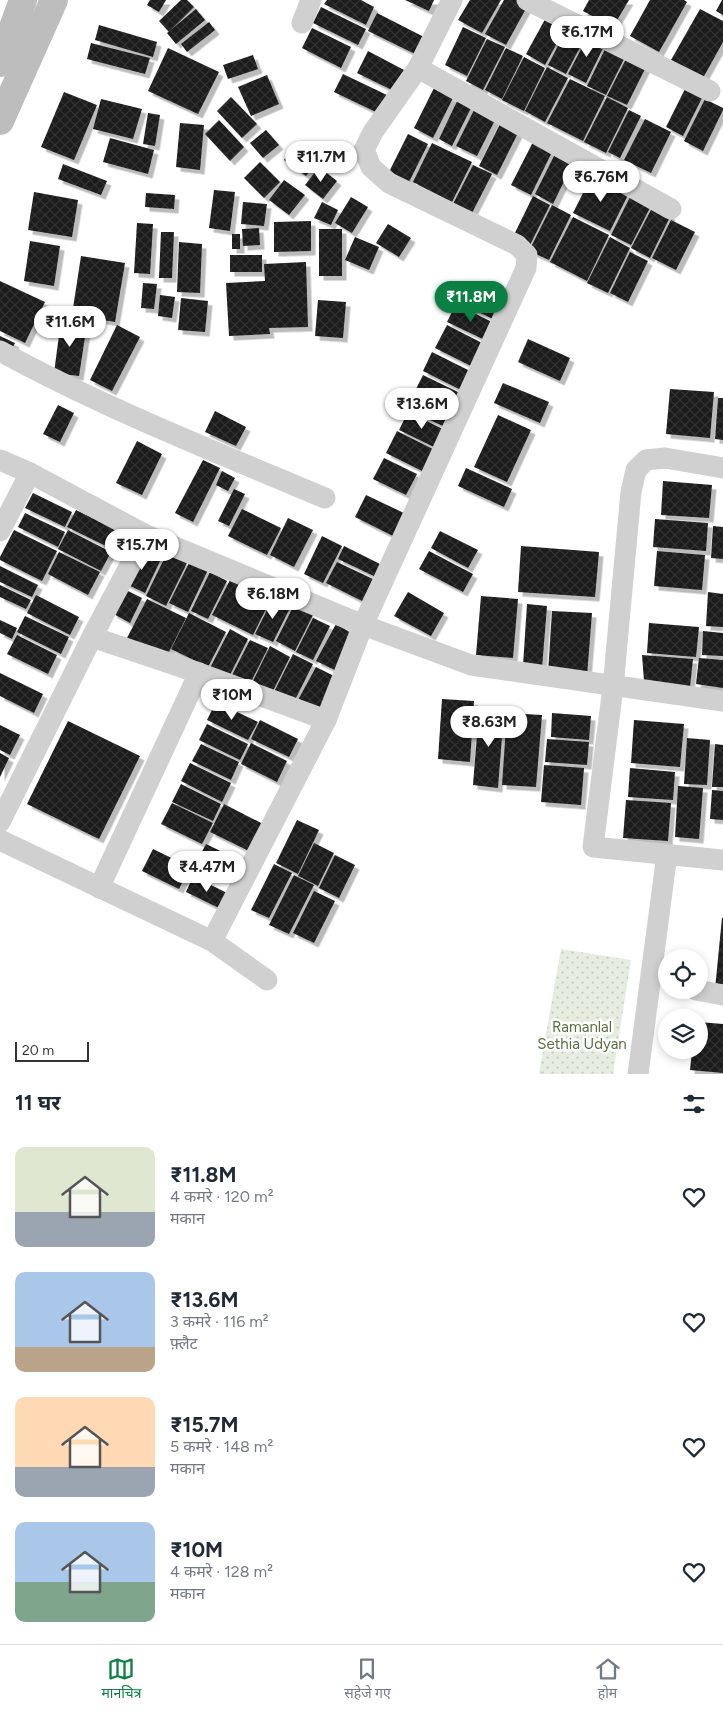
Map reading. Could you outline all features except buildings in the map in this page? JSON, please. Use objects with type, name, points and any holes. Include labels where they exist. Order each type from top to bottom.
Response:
[{"type":"main road","points":[[0,63],[24,0]]},
{"type":"main road","points":[[0,121],[54,0]]},
{"type":"street","points":[[302,23],[311,0]]},
{"type":"street","points":[[212,942],[326,720],[363,625],[526,268],[527,256],[517,245],[389,183],[371,167],[364,150],[373,132],[418,68],[452,0]]},
{"type":"street","points":[[527,0],[710,91]]},
{"type":"street","points":[[418,68],[671,208]]},
{"type":"street","points":[[0,351],[42,374],[115,408],[325,498]]},
{"type":"street","points":[[723,468],[665,458],[646,460],[636,470],[631,492],[613,687],[593,847],[723,860]]},
{"type":"street","points":[[0,460],[30,473],[146,535],[363,625],[471,665],[613,687],[723,701]]},
{"type":"street","points":[[0,530],[30,473]]},
{"type":"street","points":[[0,822],[92,637],[146,535]]},
{"type":"street","points":[[92,637],[199,673],[326,720]]},
{"type":"street","points":[[99,888],[199,673]]},
{"type":"street","points":[[0,840],[212,942],[267,980]]},
{"type":"street","points":[[660,949],[667,854]]},
{"type":"street","points":[[638,1074],[658,983]]},
{"type":"street","points":[[708,992],[723,995]]},
{"type":"green space","name":"Ramanlal Sethia Udyan","points":[[561,949],[631,960],[613,1074],[539,1074]]}]
